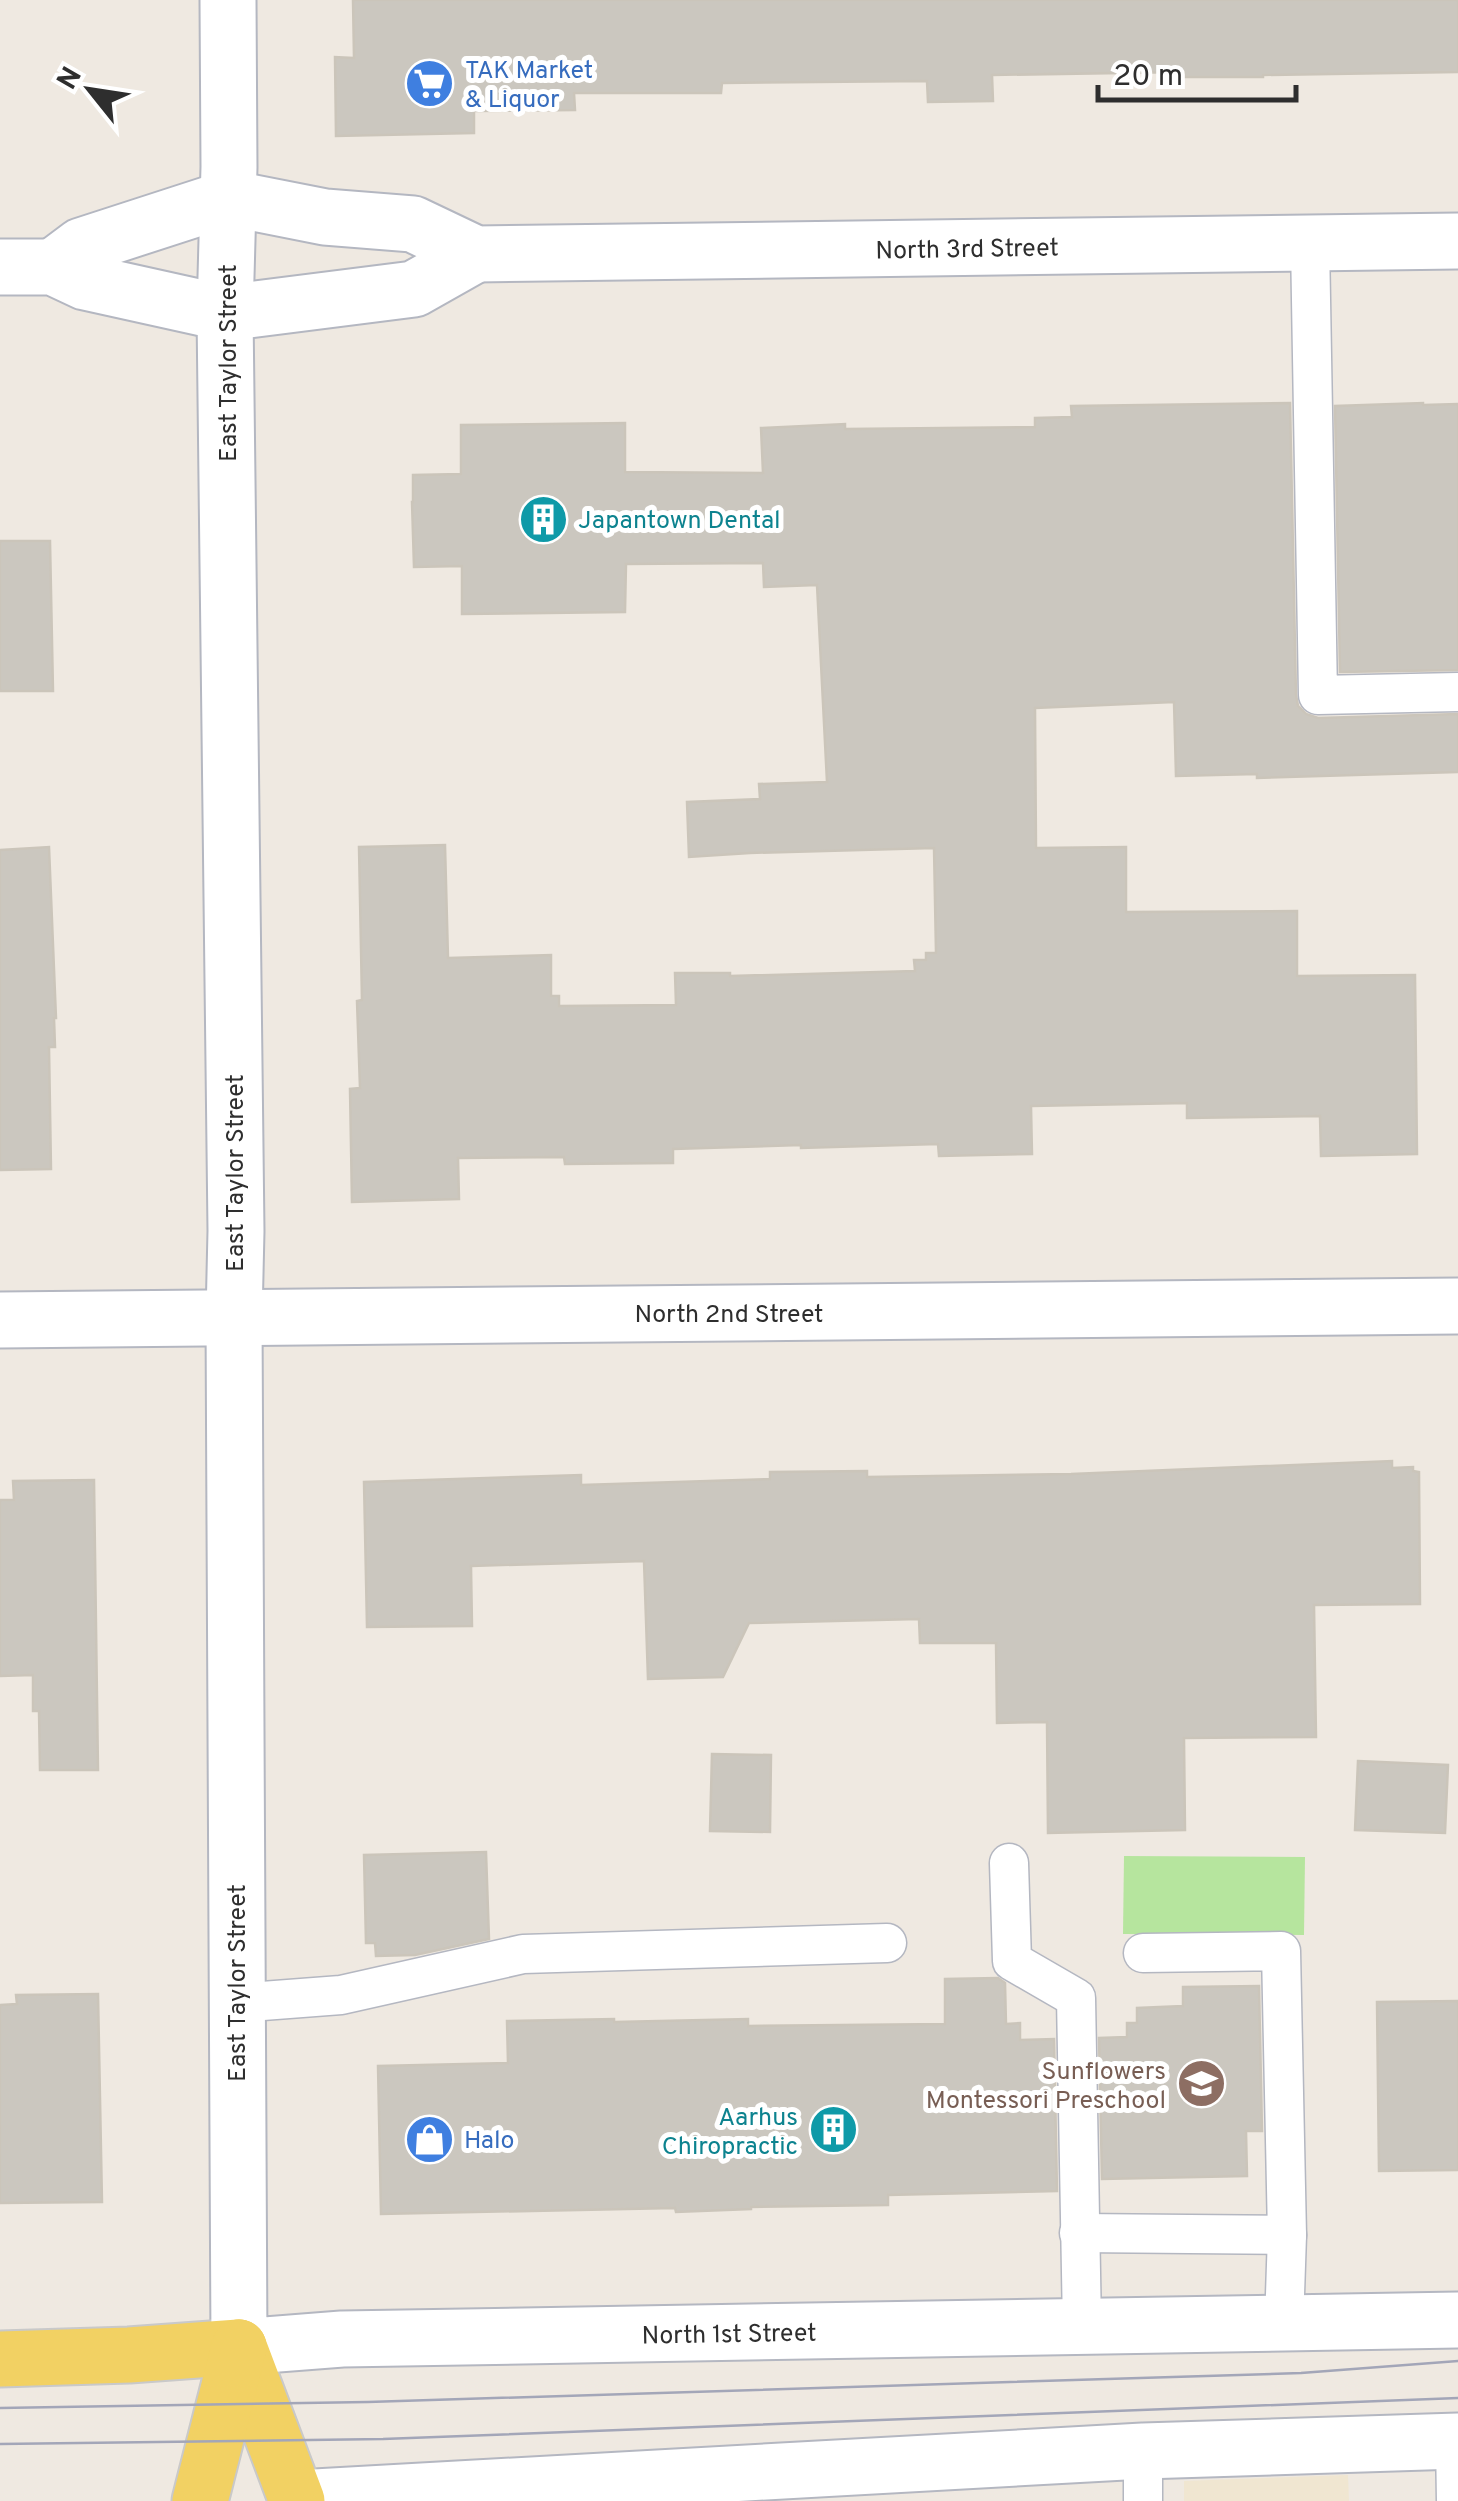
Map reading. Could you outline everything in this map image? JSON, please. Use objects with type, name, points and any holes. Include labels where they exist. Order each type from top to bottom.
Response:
[{"type":"main road","name":"East Taylor Street","points":[[228,0],[225,313],[236,1231],[239,2347]]},
{"type":"main road","name":"North 3rd Street","points":[[26,267],[228,198],[325,217],[413,224],[476,254],[1458,241]]},
{"type":"main road","name":"North 3rd Street","points":[[26,267],[225,313],[414,289],[476,254]]},
{"type":"main road","name":"North 2nd Street","points":[[0,1320],[1458,1306]]},
{"type":"main road","name":"North 1st Street","points":[[0,2359],[130,2355],[342,2339],[1458,2320]]},
{"type":"main road","points":[[239,2347],[282,2500],[1143,2476],[1457,2441]]},
{"type":"main road","points":[[200,2501],[239,2347]]},
{"type":"lane","points":[[1310,244],[1318,695],[1458,692]]},
{"type":"lane","points":[[1009,1864],[1012,1962],[1076,1998],[1082,2326]]},
{"type":"lane","points":[[236,2003],[341,1996],[524,1954],[888,1943]]},
{"type":"lane","points":[[1144,1953],[1281,1951],[1287,2235],[1284,2324]]},
{"type":"lane","points":[[1079,2233],[1287,2235]]},
{"type":"lane","points":[[1456,2501],[1457,2441]]},
{"type":"shaded area","points":[[1348,2475],[1349,2501],[1184,2501],[1184,2481]]},
{"type":"green space","points":[[1124,1856],[1305,1857],[1304,1935],[1123,1934]]},
{"type":"building","points":[[353,0],[1458,0],[1458,72],[1263,77],[1184,77],[1184,72],[992,75],[993,101],[928,102],[927,81],[722,83],[721,93],[574,93],[575,110],[474,111],[474,133],[336,136],[335,57],[354,58]]},
{"type":"building","points":[[1290,403],[1298,706],[1318,718],[1458,714],[1458,772],[1257,778],[1257,774],[1176,776],[1174,702],[1035,708],[1036,848],[1126,847],[1126,912],[1297,911],[1297,976],[1415,975],[1417,1154],[1321,1156],[1320,1116],[1187,1118],[1187,1103],[1031,1106],[1032,1154],[939,1156],[938,1144],[673,1149],[673,1163],[565,1164],[564,1157],[458,1158],[459,1199],[352,1202],[350,1089],[360,1088],[357,1001],[362,1000],[359,847],[445,845],[448,958],[551,955],[551,996],[559,996],[559,1006],[676,1005],[675,973],[730,976],[915,971],[914,960],[926,960],[926,953],[936,953],[934,848],[689,857],[687,802],[760,799],[759,784],[827,782],[817,585],[764,587],[763,563],[626,564],[625,612],[462,614],[462,566],[414,567],[412,502],[413,475],[461,474],[461,425],[625,423],[625,472],[763,473],[761,428],[845,424],[845,429],[1035,427],[1035,418],[1072,417],[1071,406]]},
{"type":"building","points":[[1458,404],[1458,670],[1340,672],[1335,406]]},
{"type":"building","points":[[0,541],[50,541],[53,691],[0,691]]},
{"type":"building","points":[[49,847],[56,1018],[55,1047],[49,1047],[51,1169],[0,1170],[0,850]]},
{"type":"building","points":[[1392,1461],[1392,1468],[1413,1467],[1413,1471],[1419,1472],[1420,1604],[1314,1605],[1316,1737],[1184,1738],[1185,1830],[1048,1833],[1047,1722],[997,1723],[996,1643],[920,1643],[919,1619],[749,1623],[723,1677],[648,1679],[644,1561],[471,1566],[472,1626],[367,1627],[364,1482],[581,1475],[581,1485],[770,1479],[770,1472],[867,1471],[867,1477],[1071,1474]]},
{"type":"building","points":[[94,1480],[98,1770],[40,1770],[39,1711],[33,1711],[33,1675],[0,1676],[0,1500],[14,1500],[13,1481]]},
{"type":"building","points":[[712,1754],[771,1755],[770,1832],[710,1831]]},
{"type":"building","points":[[1358,1761],[1448,1765],[1445,1833],[1355,1830]]},
{"type":"building","points":[[486,1852],[489,1939],[415,1955],[376,1956],[375,1943],[366,1943],[364,1855]]},
{"type":"building","points":[[998,1978],[1005,1983],[1006,2024],[1020,2023],[1020,2040],[1054,2039],[1057,2191],[888,2195],[888,2205],[676,2212],[675,2208],[381,2214],[378,2066],[508,2063],[507,2021],[748,2019],[748,2026],[945,2024],[945,1979]]},
{"type":"building","name":"Sunflowers Montessori Preschool","points":[[1259,1986],[1262,2131],[1246,2131],[1247,2176],[1102,2179],[1099,2038],[1127,2037],[1127,2023],[1137,2023],[1137,2008],[1183,2006],[1183,1987]]},
{"type":"building","points":[[98,1994],[102,2202],[0,2203],[0,2005],[17,2004],[16,1995]]},
{"type":"building","points":[[1458,2001],[1458,2170],[1379,2171],[1377,2002]]},
{"type":"tram line","points":[[0,2408],[368,2402],[1301,2373],[1458,2361]]},
{"type":"tram line","points":[[0,2444],[383,2439],[1458,2398]]},
{"type":"place","name":"TAK Market & Liquor","points":[[430,83]]},
{"type":"place","name":"Japantown Dental","points":[[543,519]]},
{"type":"place","name":"Sunflowers Montessori Preschool","points":[[1201,2084]]},
{"type":"place","name":"Aarhus Chiropractic","points":[[833,2130]]},
{"type":"place","name":"Halo","points":[[429,2139]]}]
